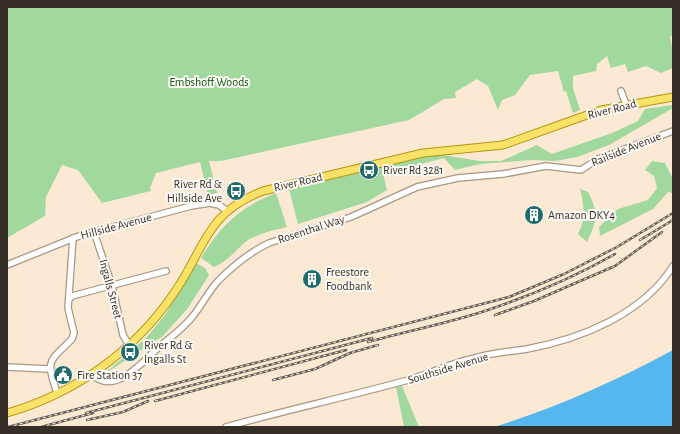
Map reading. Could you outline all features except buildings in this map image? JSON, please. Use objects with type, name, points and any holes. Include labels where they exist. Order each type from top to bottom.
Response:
[{"type":"main road","name":"River Road","points":[[7,413],[31,405],[57,393],[91,374],[129,345],[166,305],[176,291],[205,237],[227,211],[250,195],[263,190],[423,153],[503,145],[587,114],[626,104],[673,97]]},
{"type":"street","points":[[621,91],[626,104]]},
{"type":"street","name":"Railside Avenue","points":[[581,170],[598,160],[673,131]]},
{"type":"street","name":"Rosenthal Way","points":[[91,374],[101,381],[108,382],[126,377],[182,329],[218,281],[256,249],[269,243],[351,217],[417,187],[458,178],[503,174],[546,166],[581,170]]},
{"type":"street","name":"Hillside Avenue","points":[[7,265],[73,238],[205,203],[216,204],[227,211]]},
{"type":"street","name":"Ingalls Street","points":[[94,232],[112,286],[123,335],[129,345]]},
{"type":"street","points":[[57,393],[49,369],[52,359],[73,336],[68,308],[73,238]]},
{"type":"street","name":"Southside Avenue","points":[[226,427],[405,381],[473,358],[540,346],[579,336],[604,324],[631,308],[659,285],[673,266]]},
{"type":"street","points":[[69,299],[72,296],[166,272]]},
{"type":"street","points":[[7,367],[49,369]]},
{"type":"green space","name":"Embshoff Woods","points":[[7,7],[673,7],[673,34],[670,37],[673,53],[673,68],[661,73],[646,66],[628,72],[625,64],[611,68],[607,56],[597,64],[596,71],[573,76],[573,88],[580,110],[573,113],[566,91],[564,92],[558,71],[530,75],[515,95],[502,100],[498,110],[488,86],[477,79],[455,92],[456,98],[444,99],[409,120],[221,161],[209,161],[217,193],[208,195],[200,162],[156,173],[150,188],[151,191],[102,203],[78,170],[62,165],[46,197],[45,216],[7,238]]},
{"type":"green space","points":[[673,105],[673,108],[609,145],[577,157],[555,161],[532,160],[480,164],[455,170],[444,158],[383,174],[387,190],[367,202],[298,224],[289,189],[436,154],[480,161],[501,161],[537,145],[552,154],[612,133],[638,121],[645,109]]},
{"type":"green space","points":[[652,161],[665,163],[673,179],[673,193],[668,192],[653,209],[600,236],[599,227],[618,209],[648,200],[657,188],[654,176],[645,170]]},
{"type":"green space","points":[[580,189],[588,192],[592,199],[595,212],[595,222],[587,242],[578,234],[581,228],[584,212]]},
{"type":"green space","points":[[276,193],[287,227],[262,234],[248,240],[228,258],[214,267],[201,258],[208,246],[232,218],[252,204]]},
{"type":"green space","points":[[196,263],[205,268],[209,275],[188,308],[163,336],[103,375],[146,338],[165,315]]},
{"type":"green space","points":[[402,386],[419,427],[404,427],[396,387]]},
{"type":"water","points":[[673,350],[673,427],[494,427],[562,403],[630,372]]},
{"type":"railway","points":[[8,427],[509,297],[564,274],[617,247],[673,213]]},
{"type":"railway","points":[[640,240],[673,220]]},
{"type":"railway","points":[[495,315],[534,301],[615,266],[662,232]]},
{"type":"railway","points":[[368,342],[488,310],[537,292],[569,278],[615,254]]},
{"type":"railway","points":[[86,413],[372,338]]},
{"type":"railway","points":[[273,380],[315,369],[350,353],[378,345]]},
{"type":"railway","points":[[155,401],[346,350]]},
{"type":"railway","points":[[87,420],[123,412],[148,401]]},
{"type":"railway","points":[[41,427],[93,413]]},
{"type":"place","name":"River Rd 3281","points":[[369,170]]},
{"type":"place","name":"River Rd & Hillside Ave","points":[[236,191]]},
{"type":"place","name":"Amazon DKY4","points":[[534,215]]},
{"type":"place","name":"Freestore Foodbank","points":[[312,279]]},
{"type":"place","name":"River Rd & Ingalls St","points":[[130,352]]},
{"type":"place","name":"Fire Station 37","points":[[63,375]]}]
